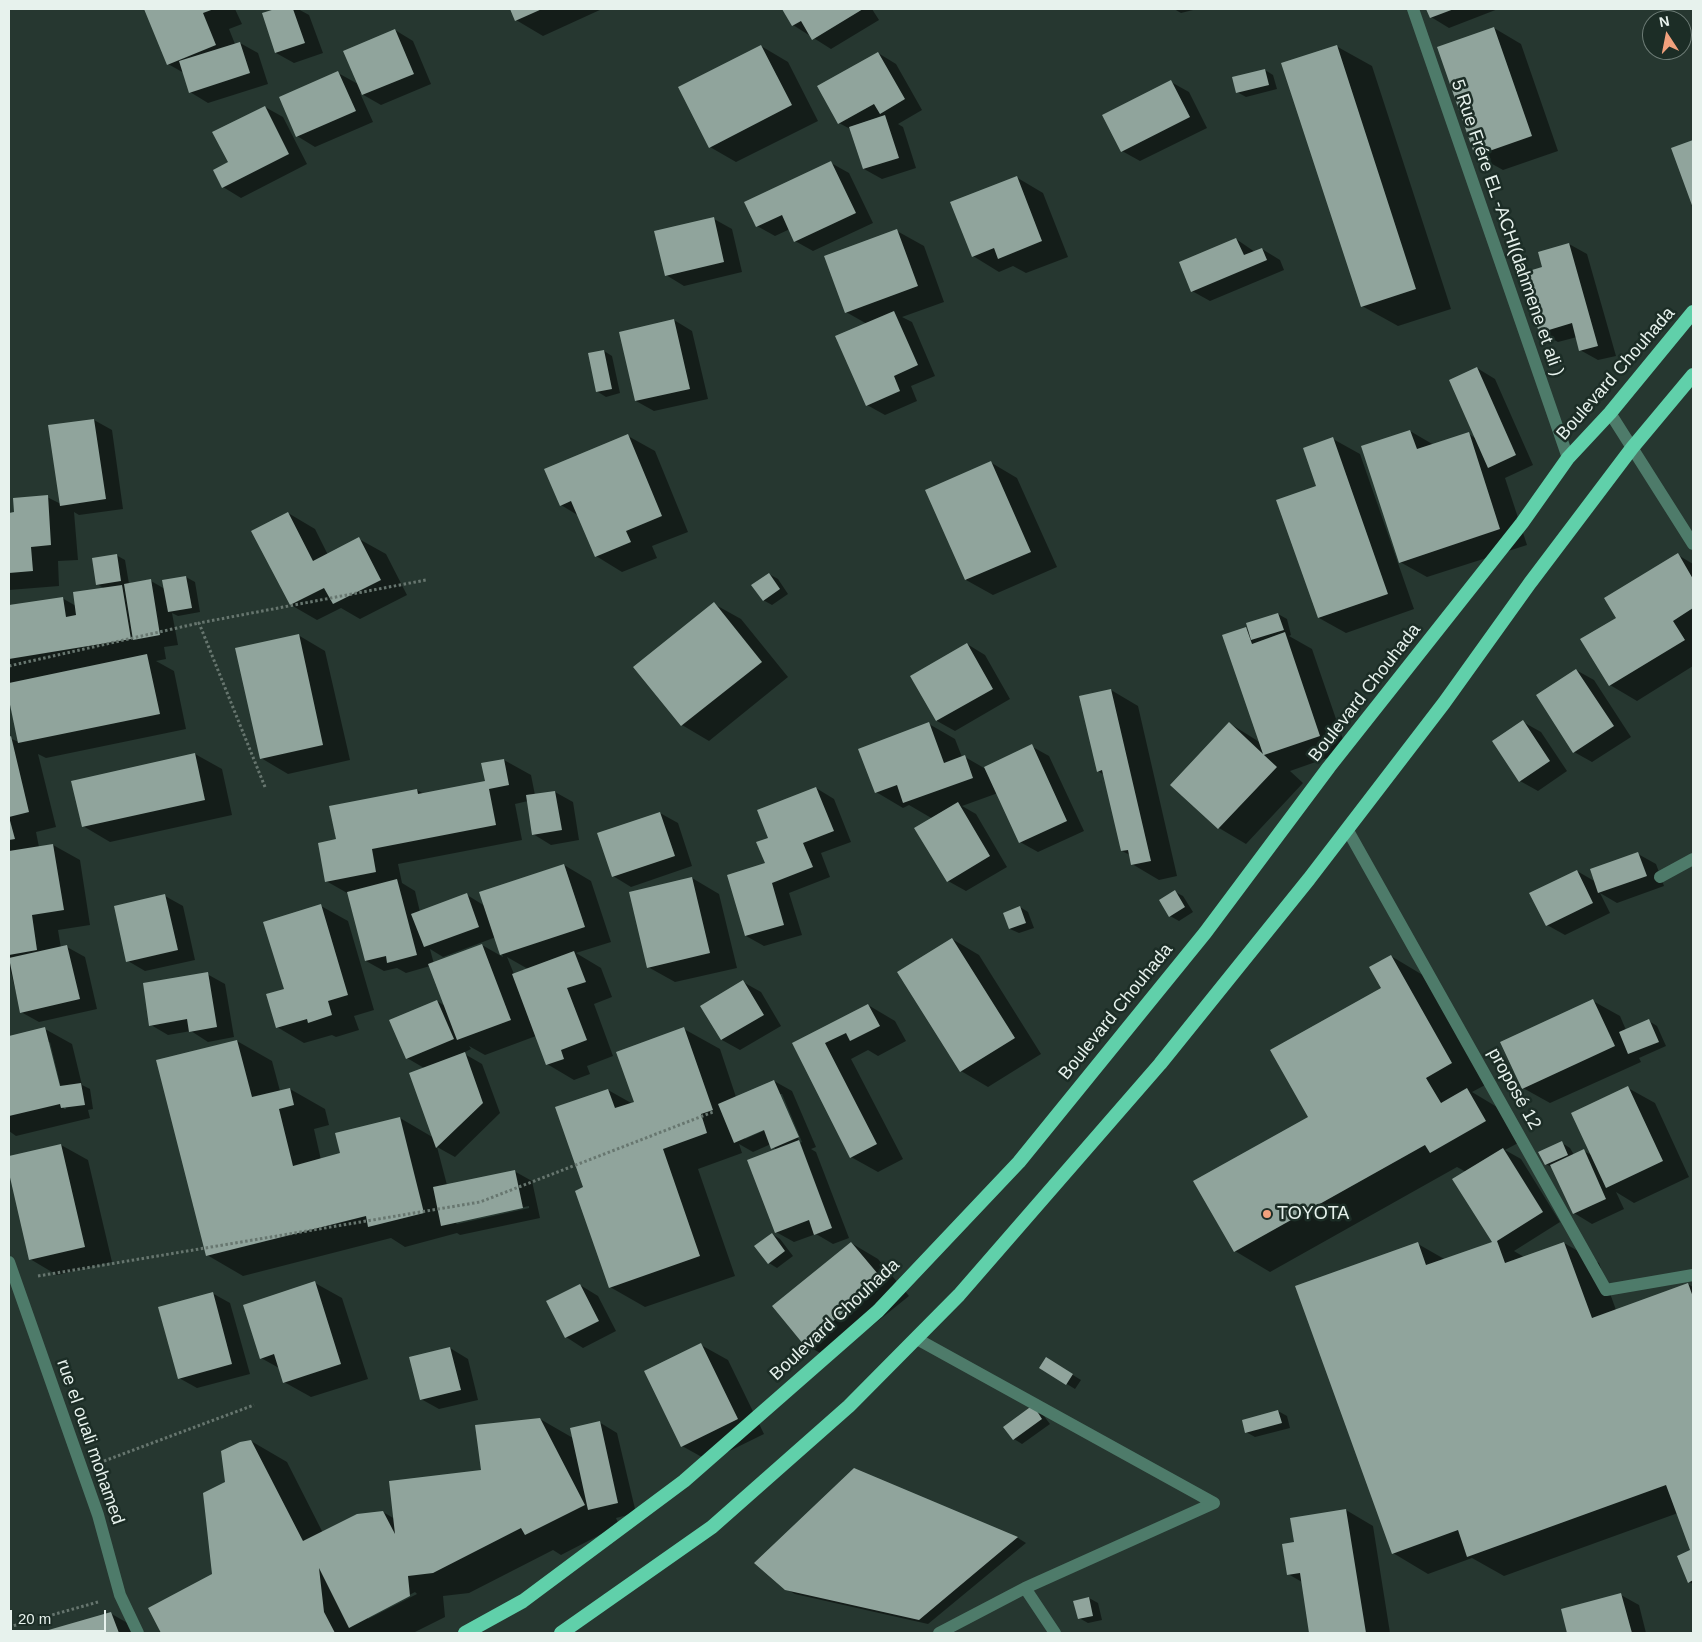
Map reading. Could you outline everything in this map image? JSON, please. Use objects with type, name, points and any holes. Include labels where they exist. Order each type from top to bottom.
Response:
[{"type":"highway","name":"Boulevard Chouhada","points":[[465,1633],[523,1601],[684,1481],[878,1311],[1019,1162],[1206,933],[1329,767],[1522,523],[1568,458],[1610,413],[1693,312]]},
{"type":"highway","points":[[561,1633],[712,1527],[849,1406],[960,1295],[1160,1064],[1347,829],[1444,703],[1530,583],[1632,448],[1693,375]]},
{"type":"street","name":"5 Rue Frére EL -ACHI(dahmene et ali )","points":[[1413,9],[1568,458]]},
{"type":"street","points":[[1610,413],[1693,544]]},
{"type":"street","name":"proposé 12","points":[[1347,829],[1606,1290],[1693,1275]]},
{"type":"street","points":[[1660,877],[1693,859]]},
{"type":"street","name":"rue el ouali mohamed","points":[[9,1262],[98,1515],[120,1595],[138,1633]]},
{"type":"street","points":[[917,1338],[1214,1503],[1025,1588],[939,1633]]},
{"type":"street","points":[[1025,1588],[1055,1633]]},
{"type":"path","points":[[9,666],[199,623],[426,580]]},
{"type":"path","points":[[199,623],[265,787]]},
{"type":"path","points":[[15,1280],[480,1202],[713,1112]]},
{"type":"path","points":[[82,1469],[254,1404]]},
{"type":"path","points":[[9,1627],[120,1595]]},
{"type":"building","points":[[144,9],[214,9],[203,13],[216,45],[167,65]]},
{"type":"building","points":[[275,9],[293,9],[305,43],[275,53],[262,13]]},
{"type":"building","points":[[510,9],[542,9],[515,21]]},
{"type":"building","points":[[782,9],[863,9],[812,40],[801,21],[792,26]]},
{"type":"building","points":[[1426,9],[1454,9],[1430,18]]},
{"type":"building","points":[[1494,27],[1532,136],[1475,156],[1437,47]]},
{"type":"building","points":[[395,29],[414,74],[362,95],[343,51]]},
{"type":"building","points":[[240,42],[250,73],[189,93],[179,61]]},
{"type":"building","points":[[761,45],[792,105],[709,148],[678,87]]},
{"type":"building","points":[[1337,45],[1416,289],[1361,307],[1281,63]]},
{"type":"building","points":[[878,52],[905,99],[880,114],[874,104],[838,124],[817,86]]},
{"type":"building","points":[[1265,69],[1269,85],[1236,93],[1232,77]]},
{"type":"building","points":[[338,71],[356,111],[296,137],[279,97]]},
{"type":"building","points":[[1171,80],[1190,117],[1121,152],[1102,115]]},
{"type":"building","points":[[265,106],[289,154],[222,188],[213,170],[228,162],[212,132]]},
{"type":"building","points":[[885,115],[899,158],[863,169],[849,127]]},
{"type":"building","points":[[1693,140],[1693,208],[1671,148]]},
{"type":"building","points":[[831,161],[856,213],[794,242],[782,215],[756,227],[744,202]]},
{"type":"building","points":[[1017,176],[1042,241],[998,259],[994,248],[972,257],[950,202]]},
{"type":"building","points":[[714,217],[724,262],[665,276],[654,231]]},
{"type":"building","points":[[897,229],[918,286],[845,313],[824,256]]},
{"type":"building","points":[[1236,238],[1244,255],[1262,248],[1267,260],[1191,292],[1179,262]]},
{"type":"building","points":[[1569,243],[1598,346],[1579,351],[1572,323],[1539,333],[1522,273],[1542,267],[1538,252]]},
{"type":"building","points":[[894,311],[918,365],[894,376],[900,391],[866,406],[835,336]]},
{"type":"building","points":[[674,319],[690,389],[635,401],[619,332]]},
{"type":"building","points":[[604,350],[612,389],[596,392],[588,353]]},
{"type":"building","points":[[1477,367],[1516,455],[1488,468],[1449,380]]},
{"type":"building","points":[[94,419],[106,499],[60,506],[48,425]]},
{"type":"building","points":[[1410,430],[1417,449],[1469,432],[1500,529],[1399,563],[1361,446]]},
{"type":"building","points":[[628,434],[662,516],[626,531],[631,542],[595,557],[571,501],[560,506],[544,469]]},
{"type":"building","points":[[1333,437],[1388,594],[1318,618],[1276,500],[1316,486],[1303,448]]},
{"type":"building","points":[[991,461],[1031,552],[965,580],[925,490]]},
{"type":"building","points":[[48,495],[51,545],[31,547],[33,571],[9,573],[9,513],[14,512],[13,498]]},
{"type":"building","points":[[288,512],[313,561],[359,537],[381,580],[333,604],[324,588],[290,605],[251,531]]},
{"type":"building","points":[[1678,553],[1693,579],[1693,608],[1673,621],[1685,640],[1609,686],[1580,639],[1616,618],[1604,598]]},
{"type":"building","points":[[117,554],[121,581],[96,585],[92,558]]},
{"type":"building","points":[[769,573],[780,589],[763,601],[751,585]]},
{"type":"building","points":[[186,576],[192,608],[168,612],[162,580]]},
{"type":"building","points":[[151,579],[160,635],[133,640],[124,584]]},
{"type":"building","points":[[122,585],[131,639],[9,659],[9,605],[63,597],[66,617],[76,615],[73,592]]},
{"type":"building","points":[[714,602],[762,662],[681,726],[633,667]]},
{"type":"building","points":[[1278,613],[1284,630],[1251,640],[1246,623]]},
{"type":"building","points":[[1246,627],[1252,644],[1285,632],[1320,736],[1264,755],[1277,767],[1218,829],[1170,785],[1229,722],[1263,754],[1222,635]]},
{"type":"building","points":[[299,634],[323,745],[260,759],[235,648]]},
{"type":"building","points":[[967,643],[993,689],[936,721],[910,676]]},
{"type":"building","points":[[147,654],[160,714],[18,743],[9,700],[9,683]]},
{"type":"building","points":[[1576,669],[1614,726],[1573,753],[1536,695]]},
{"type":"building","points":[[1111,689],[1151,861],[1131,865],[1128,850],[1121,851],[1102,770],[1097,772],[1079,696]]},
{"type":"building","points":[[1523,720],[1550,761],[1519,782],[1492,741]]},
{"type":"building","points":[[929,722],[944,763],[965,755],[973,778],[903,803],[897,785],[875,793],[858,749]]},
{"type":"building","points":[[11,736],[29,812],[9,817],[9,737]]},
{"type":"building","points":[[1032,744],[1067,821],[1019,843],[984,767]]},
{"type":"building","points":[[195,753],[205,800],[82,827],[71,781]]},
{"type":"building","points":[[504,759],[509,785],[489,789],[496,825],[372,849],[376,872],[325,882],[318,843],[336,839],[329,806],[417,789],[418,794],[485,781],[481,763]]},
{"type":"building","points":[[816,787],[834,831],[803,843],[813,867],[772,883],[784,925],[745,936],[727,875],[765,863],[756,842],[768,838],[757,810]]},
{"type":"building","points":[[555,791],[562,830],[532,835],[526,795]]},
{"type":"building","points":[[958,802],[990,856],[947,882],[914,828]]},
{"type":"building","points":[[660,812],[675,856],[612,877],[597,833]]},
{"type":"building","points":[[9,817],[15,839],[9,840]]},
{"type":"building","points":[[53,844],[64,910],[32,915],[37,950],[9,955],[9,851]]},
{"type":"building","points":[[1638,852],[1647,876],[1598,893],[1590,869]]},
{"type":"building","points":[[564,864],[585,927],[500,955],[479,892]]},
{"type":"building","points":[[1577,870],[1593,903],[1546,926],[1529,893]]},
{"type":"building","points":[[692,877],[710,953],[647,968],[629,892]]},
{"type":"building","points":[[397,879],[417,955],[387,963],[386,956],[365,961],[347,892]]},
{"type":"building","points":[[1175,890],[1185,907],[1169,917],[1159,900]]},
{"type":"building","points":[[467,893],[479,927],[424,947],[411,914]]},
{"type":"building","points":[[165,894],[178,950],[126,962],[114,906]]},
{"type":"building","points":[[321,904],[348,995],[328,1001],[332,1015],[308,1023],[307,1019],[276,1028],[266,994],[284,989],[263,922]]},
{"type":"building","points":[[1020,906],[1026,923],[1009,929],[1003,913]]},
{"type":"building","points":[[952,938],[1015,1038],[960,1072],[897,972]]},
{"type":"building","points":[[482,944],[511,1020],[457,1040],[428,964]]},
{"type":"building","points":[[67,945],[80,999],[20,1013],[9,958]]},
{"type":"building","points":[[574,951],[586,982],[567,988],[587,1040],[561,1050],[564,1059],[546,1065],[512,974]]},
{"type":"building","points":[[1391,955],[1452,1063],[1426,1078],[1441,1103],[1467,1088],[1486,1121],[1430,1153],[1425,1145],[1234,1252],[1193,1181],[1308,1117],[1270,1050],[1381,988],[1369,967]]},
{"type":"building","points":[[208,972],[217,1027],[189,1032],[187,1019],[149,1026],[143,983]]},
{"type":"building","points":[[743,980],[764,1015],[721,1040],[700,1006]]},
{"type":"building","points":[[1593,999],[1615,1046],[1522,1089],[1500,1042]]},
{"type":"building","points":[[437,1000],[454,1039],[406,1059],[389,1020]]},
{"type":"building","points":[[868,1004],[880,1026],[850,1041],[846,1033],[825,1043],[877,1144],[850,1158],[792,1043]]},
{"type":"building","points":[[1649,1019],[1659,1042],[1628,1054],[1619,1032]]},
{"type":"building","points":[[45,1027],[60,1086],[81,1083],[85,1105],[61,1108],[60,1104],[9,1116],[9,1036]]},
{"type":"building","points":[[684,1027],[713,1110],[701,1114],[707,1133],[663,1149],[700,1256],[609,1288],[575,1191],[583,1187],[555,1107],[608,1089],[615,1108],[634,1102],[616,1052]]},
{"type":"building","points":[[237,1040],[252,1097],[290,1088],[294,1105],[279,1109],[293,1166],[340,1153],[335,1133],[400,1117],[424,1213],[368,1227],[366,1216],[206,1256],[156,1060]]},
{"type":"building","points":[[465,1052],[483,1103],[436,1148],[409,1073]]},
{"type":"building","points":[[774,1080],[799,1137],[771,1149],[764,1130],[734,1143],[718,1104]]},
{"type":"building","points":[[1628,1086],[1663,1161],[1606,1188],[1571,1113]]},
{"type":"building","points":[[799,1140],[832,1228],[814,1235],[809,1220],[775,1233],[747,1160]]},
{"type":"building","points":[[1562,1141],[1568,1155],[1545,1165],[1538,1152]]},
{"type":"building","points":[[61,1144],[85,1247],[29,1260],[9,1173],[9,1156]]},
{"type":"building","points":[[1503,1148],[1543,1212],[1497,1241],[1505,1263],[1564,1242],[1592,1318],[1688,1283],[1693,1297],[1693,1580],[1688,1583],[1677,1556],[1690,1550],[1666,1485],[1467,1557],[1458,1530],[1392,1554],[1295,1286],[1418,1242],[1426,1265],[1492,1242],[1452,1179]]},
{"type":"building","points":[[1584,1149],[1606,1199],[1573,1214],[1550,1165]]},
{"type":"building","points":[[515,1170],[523,1208],[441,1226],[433,1187]]},
{"type":"building","points":[[772,1233],[785,1251],[768,1264],[754,1246]]},
{"type":"building","points":[[851,1242],[883,1280],[804,1345],[772,1306]]},
{"type":"building","points":[[315,1281],[341,1364],[283,1383],[274,1354],[260,1359],[243,1305]]},
{"type":"building","points":[[580,1284],[599,1321],[565,1338],[546,1301]]},
{"type":"building","points":[[213,1292],[232,1364],[178,1379],[158,1307]]},
{"type":"building","points":[[701,1343],[738,1419],[681,1447],[644,1371]]},
{"type":"building","points":[[450,1347],[461,1390],[420,1400],[409,1357]]},
{"type":"building","points":[[1046,1357],[1073,1374],[1066,1385],[1039,1368]]},
{"type":"building","points":[[1033,1405],[1042,1419],[1013,1440],[1003,1427]]},
{"type":"building","points":[[1278,1410],[1282,1423],[1245,1433],[1242,1420]]},
{"type":"building","points":[[540,1418],[585,1505],[525,1535],[521,1528],[433,1573],[408,1576],[410,1596],[349,1628],[319,1568],[324,1612],[335,1633],[161,1633],[148,1608],[212,1574],[203,1493],[225,1482],[221,1451],[240,1442],[251,1440],[303,1541],[357,1514],[383,1511],[395,1534],[389,1481],[481,1470],[475,1425]]},
{"type":"building","points":[[600,1421],[618,1503],[588,1510],[570,1428]]},
{"type":"building","points":[[854,1468],[1018,1537],[919,1620],[785,1590],[754,1563]]},
{"type":"building","points":[[1346,1509],[1366,1633],[1309,1633],[1300,1573],[1287,1575],[1282,1544],[1294,1542],[1290,1518]]},
{"type":"building","points":[[1621,1593],[1632,1633],[1567,1633],[1561,1609]]},
{"type":"building","points":[[1089,1597],[1093,1616],[1078,1619],[1073,1601]]},
{"type":"building","points":[[111,1612],[119,1633],[38,1633]]},
{"type":"place","name":"TOYOTA","points":[[1267,1214]]}]
